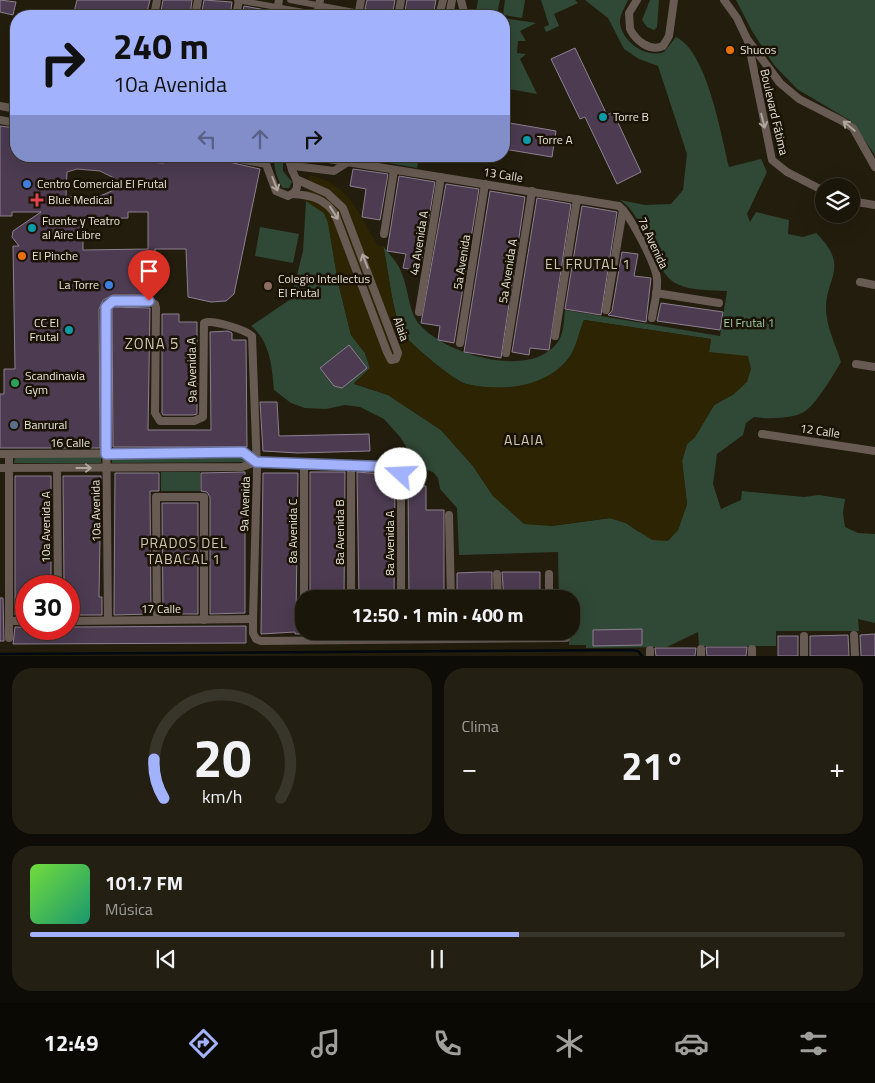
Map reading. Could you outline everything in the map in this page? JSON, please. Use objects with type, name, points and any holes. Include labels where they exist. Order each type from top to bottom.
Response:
[{"type":"street","points":[[239,0],[319,10]]},
{"type":"street","points":[[290,0],[319,10]]},
{"type":"street","points":[[636,0],[629,12],[630,29],[635,37],[654,48],[663,46],[668,39],[674,0]]},
{"type":"street","name":"Boulevard Fátima","points":[[724,0],[734,12],[747,39],[777,79],[799,99],[853,128],[875,167]]},
{"type":"street","points":[[452,1],[461,2]]},
{"type":"street","name":"Boulevard Fátima","points":[[747,39],[754,80],[774,163],[815,186]]},
{"type":"street","points":[[754,80],[756,72],[761,69],[777,79]]},
{"type":"street","points":[[1,120],[2,107]]},
{"type":"street","points":[[266,162],[278,192],[288,196],[297,188],[298,180],[290,162]]},
{"type":"street","name":"13 Calle","points":[[292,170],[294,166],[299,165],[334,171],[348,162],[615,205],[623,210]]},
{"type":"street","points":[[384,234],[394,170]]},
{"type":"street","name":"4a Avenida A","points":[[419,312],[441,177]]},
{"type":"street","name":"Alaia","points":[[292,194],[318,198],[326,203],[335,214],[387,352],[391,360],[396,359],[398,353],[347,215],[334,197],[298,180]]},
{"type":"street","name":"5a Avenida","points":[[460,343],[486,184]]},
{"type":"street","name":"5a Avenida A","points":[[506,353],[532,191]]},
{"type":"street","points":[[555,336],[577,199]]},
{"type":"street","points":[[860,202],[875,205]]},
{"type":"street","points":[[606,310],[623,210]]},
{"type":"street","name":"7a Avenida","points":[[623,210],[655,269],[656,293],[652,318]]},
{"type":"street","points":[[860,282],[875,285]]},
{"type":"street","points":[[656,293],[719,303]]},
{"type":"street","name":"10a Avenida","points":[[108,620],[106,305],[113,301],[149,301],[155,304],[155,413],[158,419],[163,421],[194,421],[202,419]]},
{"type":"street","name":"9a Avenida A","points":[[202,419],[204,412],[203,327],[207,321],[246,332],[252,339]]},
{"type":"street","name":"9a Avenida","points":[[252,339],[256,462],[253,634],[256,639],[261,641],[295,640]]},
{"type":"street","points":[[856,364],[875,367]]},
{"type":"street","name":"12 Calle","points":[[762,434],[875,451]]},
{"type":"street","name":"16 Calle","points":[[0,454],[243,452],[256,462]]},
{"type":"street","points":[[9,454],[11,621],[9,638]]},
{"type":"street","name":"16 Calle","points":[[0,468],[242,467],[256,462],[388,467]]},
{"type":"street","name":"8a Avenida C","points":[[304,463],[304,590]]},
{"type":"street","name":"8a Avenida B","points":[[351,465],[351,590]]},
{"type":"street","name":"8a Avenida A","points":[[388,467],[398,468],[401,474],[401,590]]},
{"type":"street","name":"10a Avenida A","points":[[57,468],[58,575]]},
{"type":"street","points":[[157,620],[156,496],[204,497],[204,620]]},
{"type":"street","points":[[449,515],[450,590]]},
{"type":"street","points":[[497,574],[498,590]]},
{"type":"street","points":[[549,574],[549,590]]},
{"type":"street","name":"17 Calle","points":[[80,621],[253,619]]},
{"type":"street","points":[[854,635],[855,656]]},
{"type":"street","points":[[804,636],[804,656]]},
{"type":"green space","points":[[478,0],[500,0],[498,10],[476,10]]},
{"type":"green space","points":[[505,0],[525,0],[522,18],[510,16],[510,10],[504,10]]},
{"type":"green space","points":[[541,0],[575,0],[578,3],[554,14],[559,26],[546,32],[544,27],[549,25]]},
{"type":"green space","name":"El Frutal 1","points":[[585,0],[628,0],[621,16],[621,29],[630,42],[642,51],[657,54],[664,52],[676,37],[687,45],[696,59],[711,95],[729,167],[761,159],[767,172],[747,214],[750,222],[756,212],[789,220],[788,234],[803,237],[816,233],[833,257],[833,275],[826,305],[829,329],[841,362],[819,397],[804,412],[786,417],[754,417],[746,423],[743,435],[717,454],[713,484],[721,509],[741,500],[742,491],[804,497],[819,495],[845,499],[843,513],[845,527],[858,533],[875,534],[875,623],[858,619],[859,631],[776,631],[776,646],[699,646],[698,632],[667,647],[586,648],[586,645],[569,645],[569,640],[580,640],[580,590],[559,590],[558,552],[459,555],[457,508],[440,489],[438,478],[433,472],[418,467],[401,438],[384,419],[360,407],[345,405],[326,409],[305,408],[291,403],[274,390],[269,355],[262,339],[251,326],[291,299],[303,251],[306,201],[324,213],[328,222],[338,282],[351,335],[365,353],[370,368],[354,384],[388,395],[441,430],[473,466],[493,496],[551,526],[610,518],[626,523],[639,532],[678,530],[687,504],[682,461],[687,444],[695,437],[714,405],[734,394],[709,352],[711,339],[584,320],[571,355],[558,369],[547,377],[521,386],[507,388],[466,384],[443,370],[404,335],[394,306],[383,246],[401,270],[415,319],[419,324],[431,335],[448,345],[489,359],[511,361],[530,359],[547,352],[561,337],[565,310],[720,336],[727,291],[689,288],[677,284],[668,278],[655,257],[637,219],[620,200],[645,205],[671,204],[683,190],[687,154],[658,66],[639,59],[624,49],[608,18]]},
{"type":"green space","points":[[650,0],[659,0],[657,27],[654,30],[647,27],[642,20]]},
{"type":"green space","points":[[736,0],[875,0],[875,155],[851,121],[797,89],[774,65],[752,31]]},
{"type":"green space","points":[[510,19],[536,23],[520,31],[526,41],[518,41],[517,53],[526,54],[520,59],[537,94],[510,89]]},
{"type":"green space","points":[[274,162],[283,162],[283,171],[292,182],[289,188],[283,188]]},
{"type":"green space","points":[[382,162],[418,162],[417,168]]},
{"type":"green space","points":[[260,227],[299,234],[293,263],[255,256]]},
{"type":"green space","points":[[101,456],[101,463],[14,463],[15,457]]},
{"type":"green space","points":[[112,456],[246,456],[246,462],[112,463]]},
{"type":"green space","points":[[161,472],[200,472],[200,491],[161,491]]},
{"type":"sand","name":"Alaia","points":[[310,175],[323,179],[344,193],[358,211],[377,245],[383,246],[394,306],[404,335],[415,347],[452,377],[466,384],[493,388],[507,387],[535,382],[547,376],[558,369],[571,355],[584,320],[711,339],[709,352],[748,356],[751,369],[747,382],[734,394],[714,405],[695,437],[687,444],[682,461],[687,504],[678,530],[668,541],[652,540],[626,523],[610,518],[551,526],[524,524],[493,496],[473,466],[441,430],[388,395],[354,383],[370,368],[365,353],[351,335],[338,282],[328,222],[324,213],[306,201]]},
{"type":"building","points":[[0,0],[16,2],[14,10],[10,10],[10,14],[0,12]]},
{"type":"building","points":[[77,0],[150,0],[148,10],[74,10]]},
{"type":"building","points":[[163,0],[192,0],[191,10],[161,10]]},
{"type":"building","points":[[204,0],[232,2],[231,10],[202,10]]},
{"type":"building","points":[[367,0],[395,0],[393,10],[365,9]]},
{"type":"building","points":[[407,0],[436,0],[434,10],[405,10]]},
{"type":"building","points":[[244,6],[266,10],[243,10]]},
{"type":"building","name":"Torre B","points":[[575,48],[607,115],[613,112],[641,172],[617,184],[585,117],[580,119],[551,59]]},
{"type":"building","name":"Torre A","points":[[510,123],[556,131],[552,157],[510,150]]},
{"type":"building","points":[[0,126],[10,127],[10,162],[229,162],[260,169],[234,294],[226,301],[211,302],[188,297],[186,249],[155,249],[155,273],[147,273],[147,295],[113,295],[103,300],[99,309],[100,448],[0,448],[0,394],[4,394],[4,369],[15,369],[13,246],[19,246],[12,237],[13,231],[41,212],[12,212],[12,216],[0,216]],"holes":[[[77,169],[100,171],[114,178],[114,190],[93,199],[66,196],[67,172]],[[128,212],[148,212],[148,249],[83,250],[83,219],[128,218]]]},
{"type":"building","points":[[353,169],[388,174],[380,220],[362,217],[366,189],[350,186]]},
{"type":"building","points":[[399,176],[435,182],[420,271],[403,268],[406,254],[387,251]]},
{"type":"building","points":[[446,184],[479,189],[454,343],[438,340],[440,326],[421,323]]},
{"type":"building","points":[[490,191],[525,197],[501,358],[464,352]]},
{"type":"building","points":[[537,198],[571,204],[549,350],[530,348],[529,355],[512,352]]},
{"type":"building","points":[[582,206],[617,212],[601,315],[565,309]]},
{"type":"building","points":[[622,252],[638,254],[634,276],[651,278],[646,322],[608,315],[612,311]]},
{"type":"building","points":[[661,303],[723,312],[720,330],[657,321]]},
{"type":"building","points":[[112,307],[150,308],[148,430],[211,430],[210,332],[228,331],[232,333],[232,340],[246,340],[247,447],[113,447]]},
{"type":"building","points":[[162,314],[179,314],[179,322],[197,322],[197,414],[163,415],[162,413]]},
{"type":"building","points":[[349,345],[367,368],[342,388],[334,386],[320,368]]},
{"type":"building","points":[[260,402],[277,402],[279,436],[369,434],[370,451],[298,453],[263,451]]},
{"type":"building","points":[[245,472],[245,613],[210,614],[210,497],[207,492],[201,491],[201,473]]},
{"type":"building","points":[[310,472],[345,472],[344,590],[310,590]]},
{"type":"building","points":[[357,472],[395,475],[394,590],[359,590]]},
{"type":"building","points":[[115,473],[159,473],[159,491],[150,491],[151,614],[114,615]]},
{"type":"building","points":[[263,473],[298,473],[295,632],[261,634]]},
{"type":"building","points":[[15,476],[51,476],[51,575],[15,575]]},
{"type":"building","points":[[63,476],[101,476],[99,597],[102,597],[102,615],[80,615],[80,575],[64,575]]},
{"type":"building","points":[[408,486],[426,486],[426,510],[444,510],[444,590],[409,590]]},
{"type":"building","points":[[162,503],[198,503],[198,614],[163,614]]},
{"type":"building","points":[[492,572],[492,590],[457,590],[457,573]]},
{"type":"building","points":[[502,572],[540,572],[540,590],[503,590]]},
{"type":"building","points":[[0,598],[3,598],[4,641],[0,641]]},
{"type":"building","points":[[246,626],[246,643],[13,644],[15,627],[15,640],[80,640],[80,627]]},
{"type":"building","points":[[642,629],[642,645],[593,646],[593,630]]},
{"type":"building","points":[[875,634],[875,656],[861,656],[860,635]]},
{"type":"building","points":[[848,635],[849,656],[810,656],[810,636]]},
{"type":"building","points":[[778,636],[798,636],[798,656],[778,656]]},
{"type":"building","points":[[706,647],[747,647],[746,656],[707,656]]},
{"type":"building","points":[[655,648],[696,648],[695,656],[656,656]]},
{"type":"waterway","points":[[0,654],[631,650],[638,651],[642,656]]},
{"type":"place","name":"Shucos","points":[[730,50]]},
{"type":"place","name":"Torre B","points":[[603,117]]},
{"type":"place","name":"Torre A","points":[[527,140]]},
{"type":"place","name":"Centro Comercial El Frutal","points":[[27,184]]},
{"type":"place","name":"Blue Medical","points":[[37,200]]},
{"type":"place","name":"Fuente y Teatro al Aire Libre","points":[[32,228]]},
{"type":"place","name":"El Pinche","points":[[22,256]]},
{"type":"place","name":"La Torre","points":[[109,285]]},
{"type":"place","name":"Colegio Intellectus El Frutal","points":[[268,286]]},
{"type":"place","name":"CC El Frutal","points":[[69,330]]},
{"type":"place","name":"Scandinavia Gym","points":[[15,383]]},
{"type":"place","name":"Banrural","points":[[14,425]]},
{"type":"district","name":"EL FRUTAL 1","points":[[588,264]]},
{"type":"district","name":"ZONA 5","points":[[152,344]]},
{"type":"district","name":"ALAIA","points":[[524,440]]},
{"type":"district","name":"PRADOS DEL TABACAL 1","points":[[184,552]]},
{"type":"route","points":[[149,301],[113,301],[108,303],[106,307],[106,454],[243,452],[250,455],[256,462],[394,467],[398,468],[401,474]]}]
